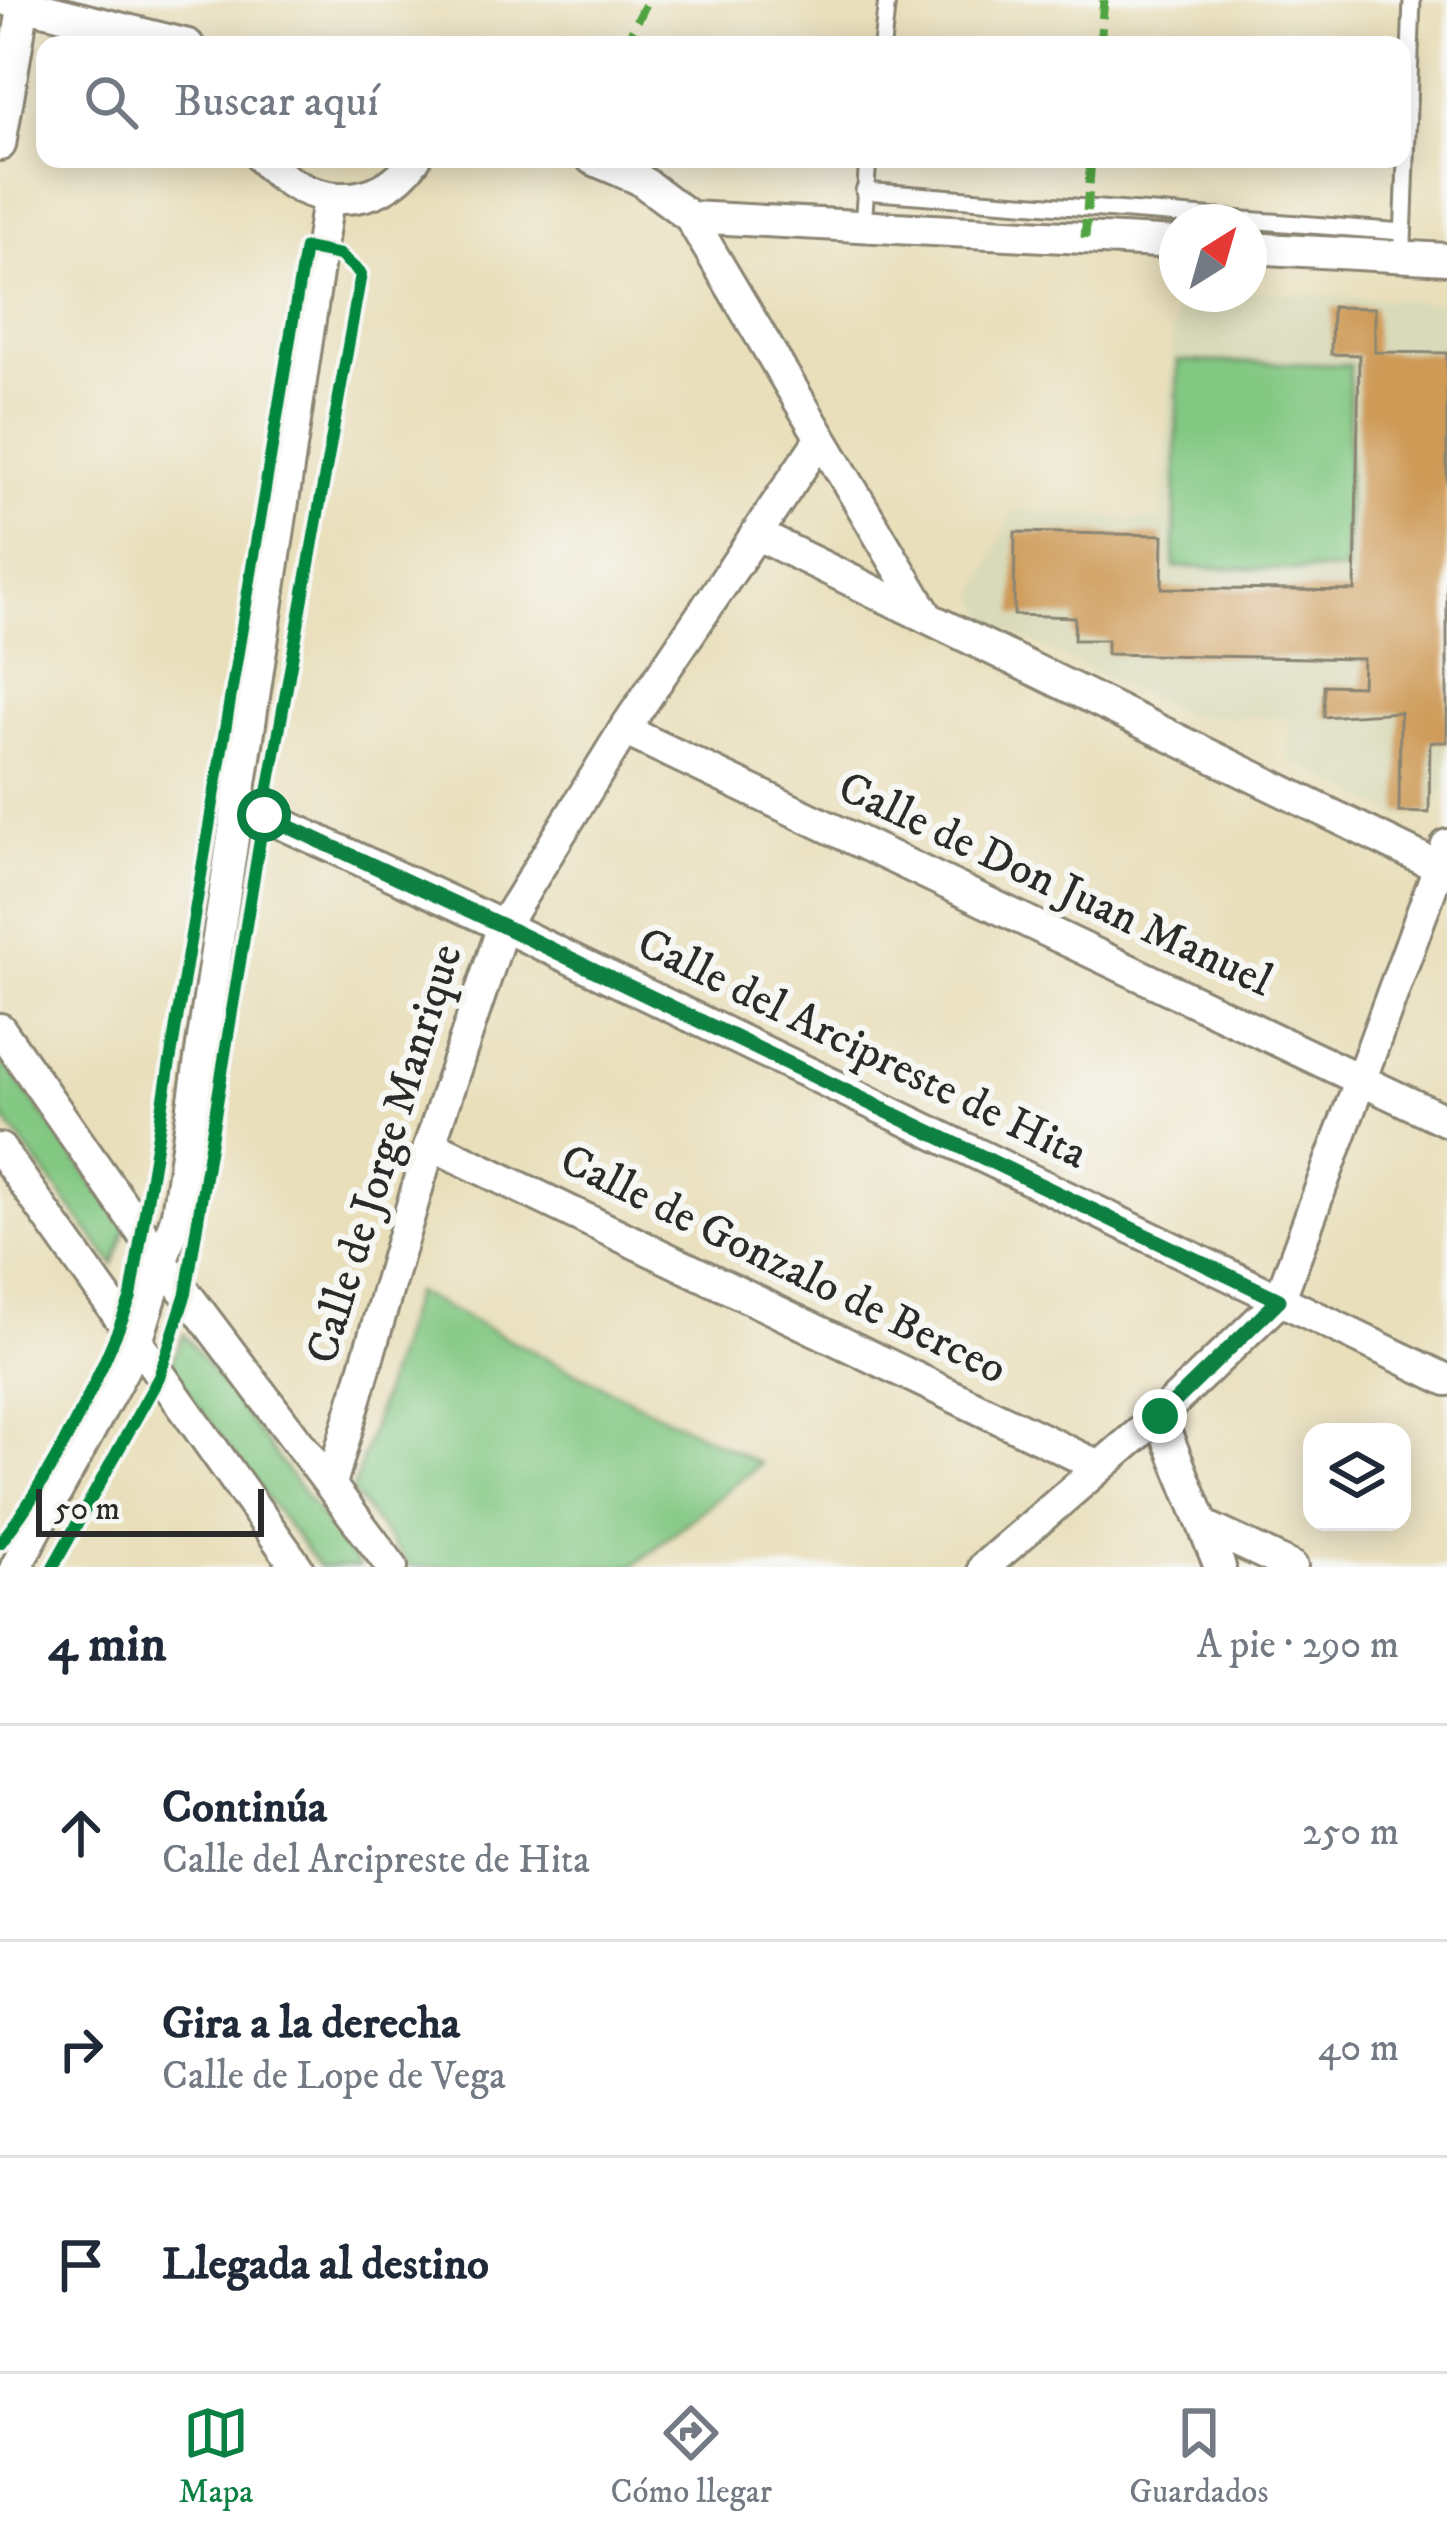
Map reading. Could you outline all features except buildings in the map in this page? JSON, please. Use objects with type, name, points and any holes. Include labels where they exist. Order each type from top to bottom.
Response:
[{"type":"street","points":[[0,145],[15,2],[152,36]]},
{"type":"street","points":[[274,168],[328,199],[352,199],[374,192],[407,168]]},
{"type":"street","points":[[613,168],[639,179],[690,217],[928,618]]},
{"type":"street","points":[[16,1567],[136,1345],[177,1214],[328,199]]},
{"type":"street","points":[[690,217],[1159,242]]},
{"type":"street","points":[[1267,248],[1402,244],[1447,259]]},
{"type":"street","name":"Calle de Jorge Manrique","points":[[332,1484],[430,1144],[503,926],[624,730],[821,438]]},
{"type":"street","points":[[756,534],[1444,861],[1279,1300],[1160,1416],[984,1567]]},
{"type":"street","name":"Calle de Don Juan Manuel","points":[[624,730],[1447,1121]]},
{"type":"street","name":"Calle del Arcipreste de Hita","points":[[236,802],[1447,1380]]},
{"type":"street","points":[[0,1029],[163,1263],[392,1567]]},
{"type":"street","name":"Calle de Gonzalo de Berceo","points":[[430,1144],[1098,1466]]},
{"type":"street","points":[[0,1149],[297,1567]]},
{"type":"street","points":[[1160,1416],[1220,1567]]},
{"type":"street","points":[[1203,1525],[1292,1567]]},
{"type":"lane","points":[[883,36],[887,0]]},
{"type":"lane","points":[[1411,36],[1412,0]]},
{"type":"lane","points":[[863,226],[867,168]]},
{"type":"lane","points":[[864,191],[1402,244],[1405,168]]},
{"type":"shaded area","points":[[1267,292],[1447,303],[1447,783],[1430,816],[1398,816],[1289,759],[1289,718],[1187,716],[990,622],[976,595],[1014,510],[1161,521],[1174,312],[1267,312]]},
{"type":"green space","points":[[1178,361],[1350,365],[1346,571],[1174,567]]},
{"type":"green space","points":[[0,1056],[126,1227],[114,1265],[0,1113]]},
{"type":"green space","points":[[414,1292],[760,1464],[632,1567],[410,1567],[352,1492]]},
{"type":"green space","points":[[184,1334],[359,1567],[319,1567],[169,1368]]},
{"type":"marked path","points":[[630,36],[648,0]]},
{"type":"marked path","points":[[1101,36],[1104,0]]},
{"type":"marked path","points":[[1085,238],[1090,168]]},
{"type":"cycle path","points":[[0,1543],[74,1425],[131,1297],[305,248],[340,255],[361,274],[264,815],[186,1293],[159,1377],[53,1567]]},
{"type":"route","points":[[264,815],[1279,1300],[1160,1416]]}]
